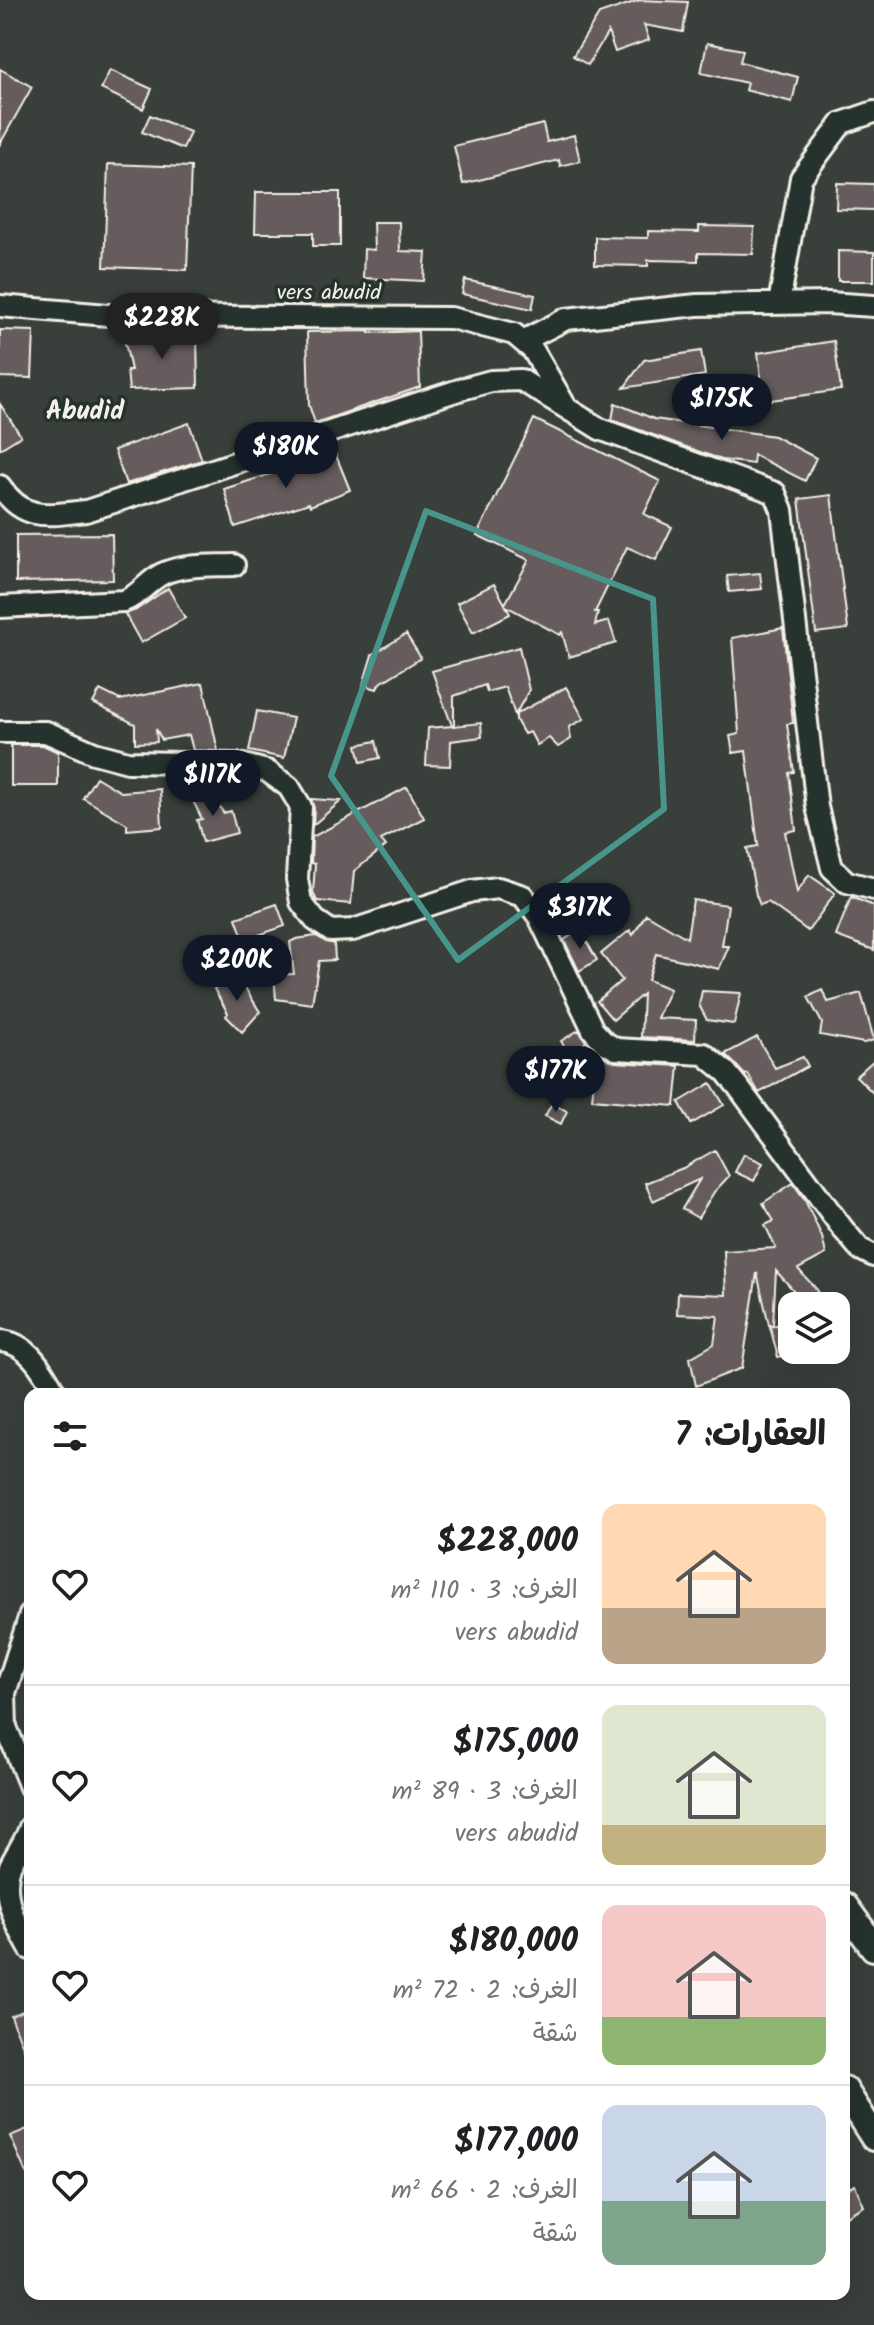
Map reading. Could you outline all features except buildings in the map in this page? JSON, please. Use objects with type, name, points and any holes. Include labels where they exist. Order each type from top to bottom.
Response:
[{"type":"main road","points":[[850,1914],[874,1947]]},
{"type":"main road","points":[[850,2099],[874,2137]]},
{"type":"street","points":[[779,304],[801,178],[842,123],[874,112]]},
{"type":"street","points":[[568,410],[533,350],[523,341],[566,319],[697,305],[828,303],[874,306]]},
{"type":"street","name":"vers abudid","points":[[0,306],[120,316],[451,318],[514,334],[523,341]]},
{"type":"street","points":[[0,486],[21,509],[41,516],[86,511],[491,381],[521,380],[600,429],[775,493],[782,510],[817,807],[832,868],[847,882],[874,889]]},
{"type":"street","points":[[0,607],[124,601],[137,596],[158,576],[177,568],[234,565]]},
{"type":"street","points":[[0,732],[46,732],[94,753],[128,762],[240,764],[267,771],[289,787],[301,807],[297,879],[301,902],[315,920],[331,931],[353,930],[472,891],[498,888],[523,896],[539,917],[593,1030],[604,1042],[616,1049],[704,1054],[726,1072],[739,1088],[843,1229],[860,1249],[874,1256]]},
{"type":"street","points":[[0,1341],[12,1341],[39,1364],[53,1388]]},
{"type":"street","points":[[24,1634],[5,1693],[6,1727],[24,1772]]},
{"type":"street","points":[[24,1839],[8,1870],[4,1892],[24,1938]]},
{"type":"highlighted area","points":[[426,511],[653,599],[664,809],[458,960],[331,776]]},
{"type":"district","name":"Abudid","points":[[85,412]]}]
